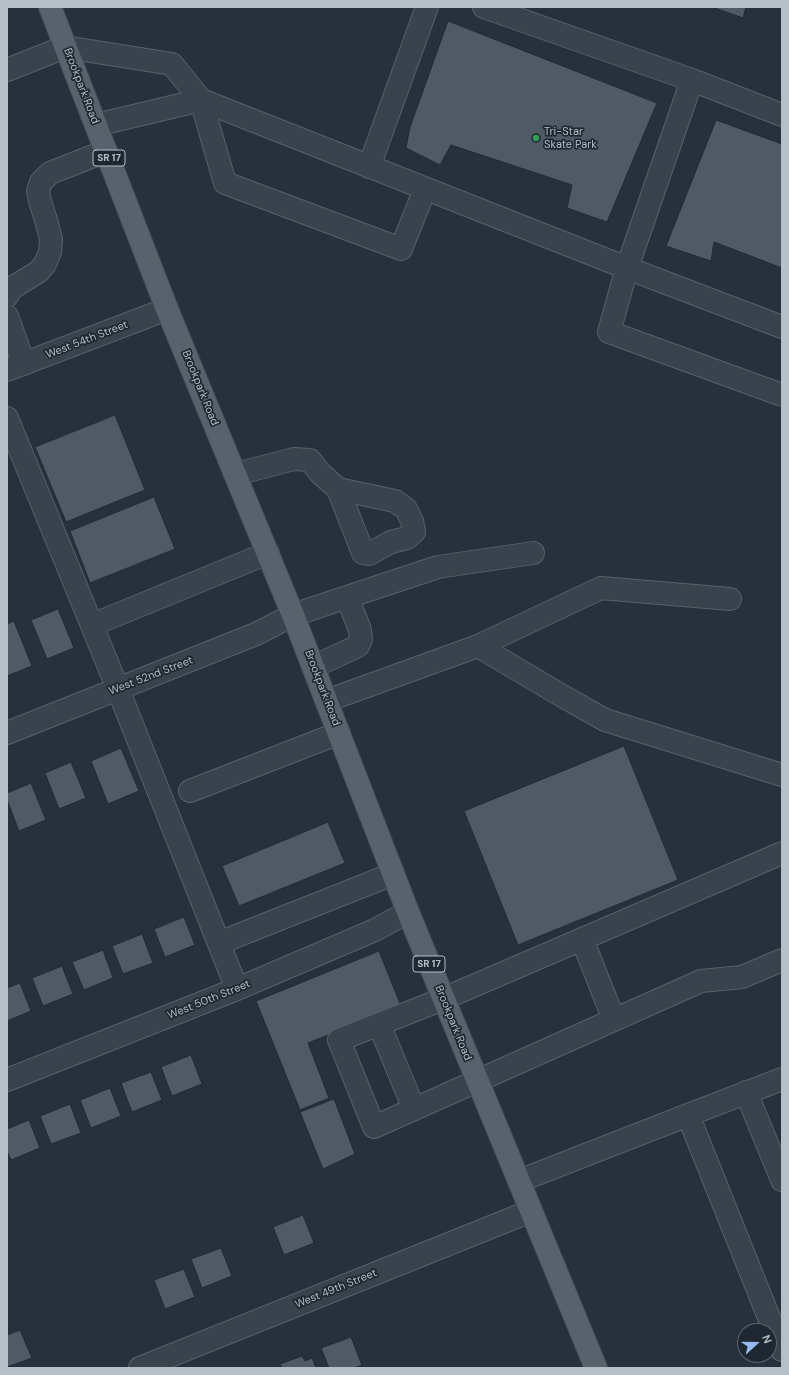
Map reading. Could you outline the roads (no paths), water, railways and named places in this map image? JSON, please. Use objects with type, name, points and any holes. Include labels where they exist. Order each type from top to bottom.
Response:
[{"type":"main road","name":"Brookpark Road","points":[[50,7],[167,309],[268,553],[408,912],[596,1368]]},
{"type":"street","points":[[369,166],[427,7]]},
{"type":"street","points":[[484,7],[692,80],[782,115]]},
{"type":"street","points":[[7,70],[66,47],[172,64],[201,100],[225,183],[401,249],[425,188]]},
{"type":"street","points":[[692,80],[627,268],[609,332],[782,395]]},
{"type":"street","points":[[96,125],[201,100],[627,268],[782,327]]},
{"type":"street","points":[[7,296],[12,288],[38,272],[45,264],[50,252],[51,239],[38,191],[42,182],[50,173],[106,151]]},
{"type":"street","name":"West 54th Street","points":[[16,367],[167,309]]},
{"type":"street","points":[[7,316],[16,367]]},
{"type":"street","points":[[7,418],[118,689],[237,989]]},
{"type":"street","points":[[236,474],[294,459],[310,460],[320,473],[338,489]]},
{"type":"street","points":[[92,625],[268,553]]},
{"type":"street","name":"West 52nd Street","points":[[7,733],[256,634],[293,616],[347,597],[438,567],[533,553]]},
{"type":"street","points":[[326,701],[478,646],[601,588],[730,599]]},
{"type":"street","points":[[313,667],[358,646],[361,639],[360,630],[347,597]]},
{"type":"street","points":[[478,646],[605,720],[782,775]]},
{"type":"street","points":[[190,791],[339,734]]},
{"type":"street","points":[[782,853],[443,999],[339,1040],[374,1127],[701,981],[742,977],[782,960]]},
{"type":"street","points":[[219,943],[393,874]]},
{"type":"street","name":"West 50th Street","points":[[7,1080],[237,989],[375,930],[408,912]]},
{"type":"street","points":[[582,940],[614,1020]]},
{"type":"street","points":[[379,1024],[414,1109]]},
{"type":"street","points":[[519,1181],[782,1079]]},
{"type":"street","points":[[746,1092],[782,1180]]},
{"type":"street","points":[[688,1115],[782,1350]]},
{"type":"street","name":"West 49th Street","points":[[140,1368],[531,1211]]},
{"type":"place","name":"Tri-Star Skate Park","points":[[536,138]]}]
